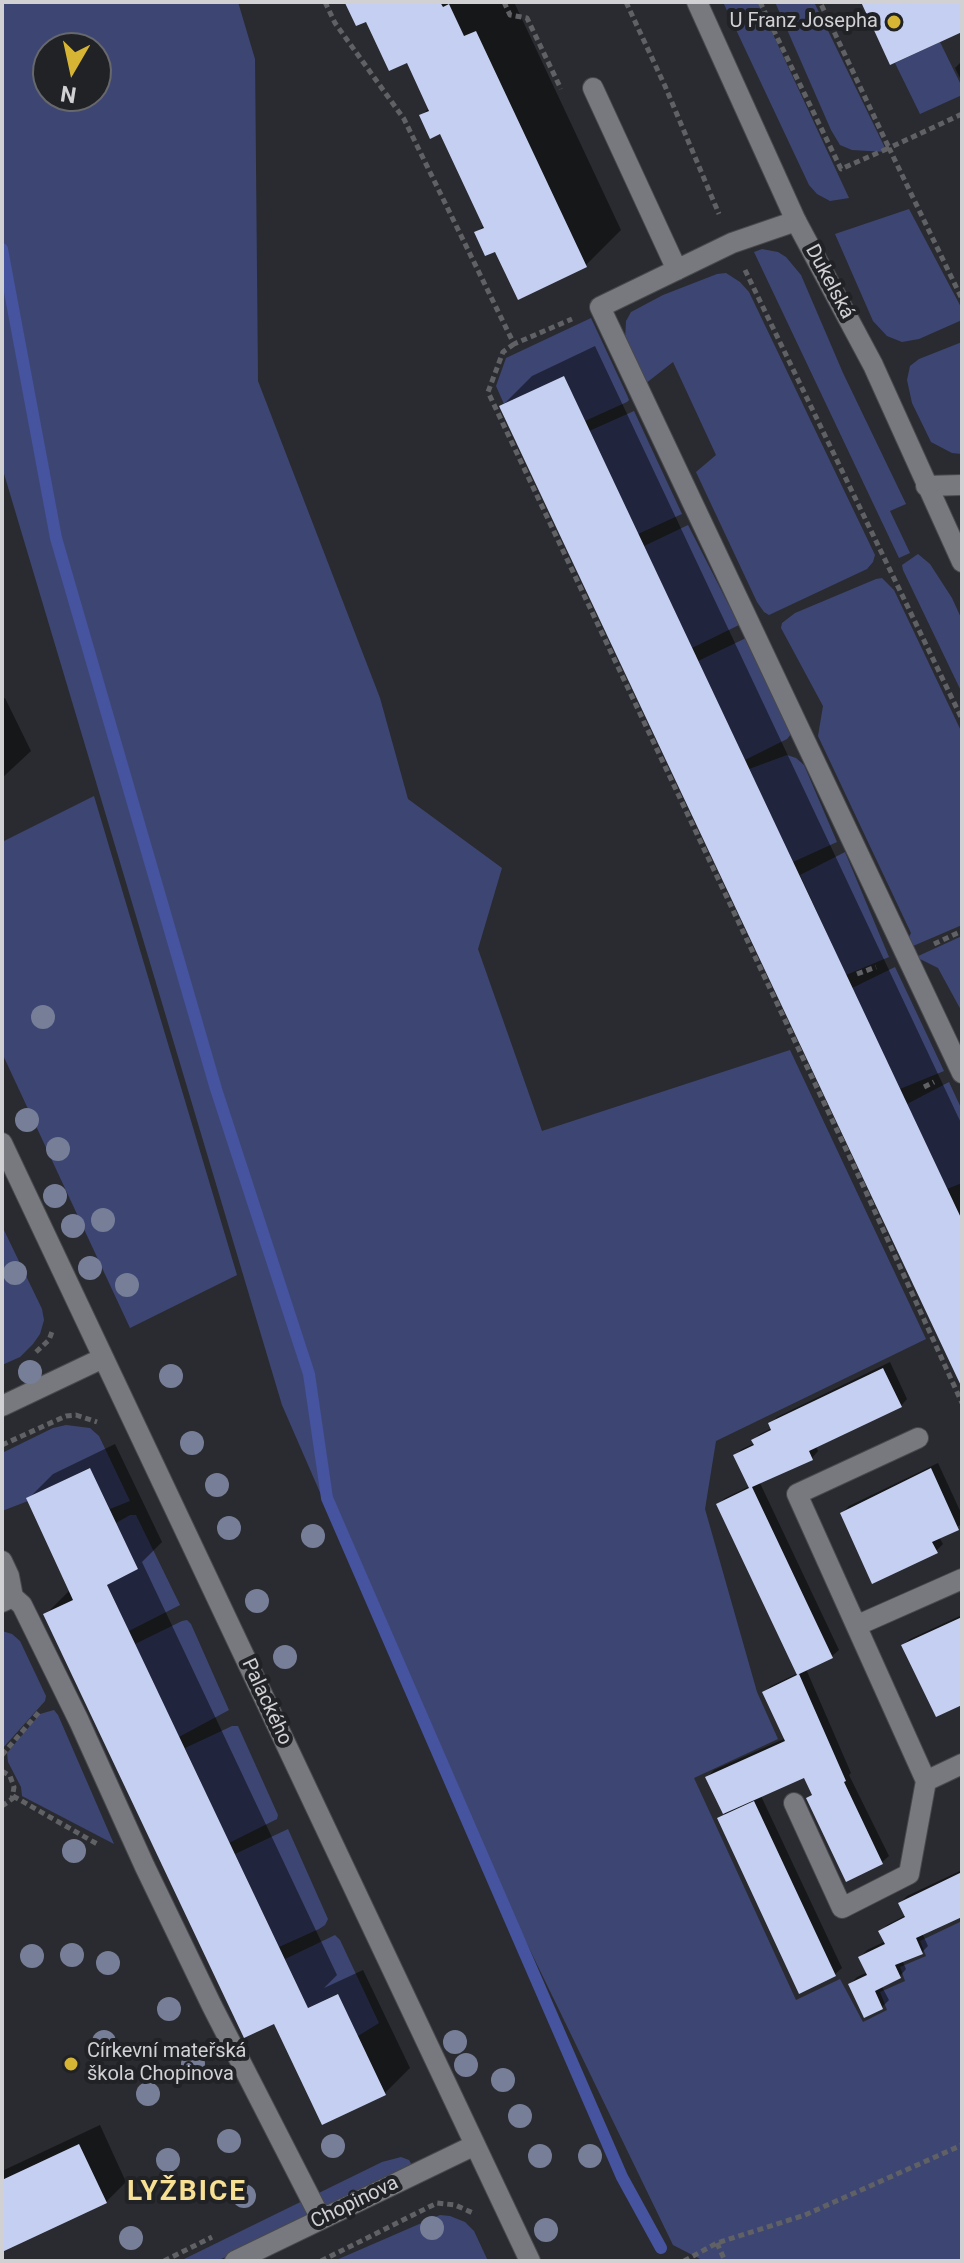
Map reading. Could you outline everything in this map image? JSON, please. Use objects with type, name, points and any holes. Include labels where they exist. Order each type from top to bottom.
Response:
[{"type":"street","name":"Dukelská","points":[[697,2],[796,221],[873,365],[962,562]]},
{"type":"street","points":[[593,88],[677,270]]},
{"type":"street","points":[[796,221],[732,243],[600,307],[962,1073]]},
{"type":"street","points":[[926,486],[962,485]]},
{"type":"street","name":"Palackého","points":[[2,1143],[530,2261]]},
{"type":"street","points":[[2,1406],[103,1358]]},
{"type":"street","points":[[794,1803],[842,1908],[909,1874],[926,1781],[797,1494],[918,1438]]},
{"type":"street","points":[[2,1561],[9,1576],[8,1599],[22,1605],[165,1909],[321,2219]]},
{"type":"street","points":[[858,1625],[962,1579]]},
{"type":"street","points":[[926,1781],[962,1764]]},
{"type":"street","name":"Chopinova","points":[[235,2261],[475,2145]]},
{"type":"path","points":[[325,2],[335,23],[404,119],[514,344]]},
{"type":"path","points":[[626,2],[732,243],[962,719]]},
{"type":"path","points":[[760,2],[841,169],[962,114]]},
{"type":"path","points":[[820,2],[962,299]]},
{"type":"path","points":[[600,307],[514,344],[503,352],[488,392],[861,1181],[962,1403]]},
{"type":"path","points":[[31,1355],[49,1340],[53,1320]]},
{"type":"path","points":[[2,1445],[66,1416],[86,1417],[104,1429]]},
{"type":"path","points":[[2,1755],[50,1700],[66,1694]]},
{"type":"path","points":[[2,1771],[13,1781],[13,1796],[2,1806]]},
{"type":"path","points":[[13,1796],[108,1851]]},
{"type":"path","points":[[684,2261],[717,2243],[805,2215],[962,2145]]},
{"type":"path","points":[[321,2261],[437,2203],[463,2208],[472,2212],[479,2221]]},
{"type":"path","points":[[164,2261],[220,2233]]},
{"type":"path","points":[[717,2243],[725,2261]]},
{"type":"shaded area","points":[[2,2],[238,2],[255,59],[258,381],[380,698],[408,799],[502,868],[478,949],[542,1131],[790,1050],[926,1339],[716,1441],[705,1509],[757,1692],[778,1739],[694,1778],[796,2000],[840,1979],[863,2022],[887,2010],[880,1992],[905,1981],[900,1967],[926,1956],[920,1941],[962,1921],[962,2261],[704,2261],[673,2245],[422,1727],[282,1405],[2,467]]},
{"type":"shaded area","points":[[723,2],[758,2],[849,198],[830,201],[809,185]]},
{"type":"shaded area","points":[[775,2],[814,2],[887,152],[852,150],[840,145]]},
{"type":"shaded area","points":[[940,42],[962,87],[962,95],[920,114],[895,63]]},
{"type":"shaded area","points":[[909,209],[962,309],[962,320],[919,339],[902,342],[887,336],[873,321],[835,234]]},
{"type":"shaded area","points":[[762,249],[786,257],[801,275],[843,373],[906,504],[890,511],[910,553],[899,558],[754,252]]},
{"type":"shaded area","points":[[726,273],[749,292],[875,555],[867,569],[769,615],[757,602],[696,472],[716,455],[673,362],[645,384],[625,341],[626,321],[631,312],[663,295]]},
{"type":"shaded area","points":[[591,318],[627,395],[627,402],[585,421],[564,376],[504,404],[496,386],[506,358]]},
{"type":"shaded area","points":[[962,342],[962,454],[952,453],[931,442],[912,403],[907,380],[910,366],[919,359]]},
{"type":"shaded area","points":[[634,411],[682,514],[638,534],[589,431]]},
{"type":"shaded area","points":[[688,525],[739,625],[692,648],[644,546]]},
{"type":"shaded area","points":[[918,554],[930,564],[962,620],[962,693],[903,570],[902,565]]},
{"type":"shaded area","points":[[882,578],[894,590],[962,733],[962,925],[913,946],[908,939],[911,933],[818,736],[823,706],[781,628],[782,623],[795,613]]},
{"type":"shaded area","points":[[746,638],[791,734],[745,760],[698,661]]},
{"type":"shaded area","points":[[787,755],[804,765],[837,842],[793,862],[749,769]]},
{"type":"shaded area","points":[[94,796],[237,1275],[130,1328],[2,1053],[2,842]]},
{"type":"shaded area","points":[[845,852],[889,957],[846,975],[800,875]]},
{"type":"shaded area","points":[[962,936],[962,1012],[938,968],[916,957]]},
{"type":"shaded area","points":[[895,967],[944,1071],[900,1089],[852,988]]},
{"type":"shaded area","points":[[949,1082],[962,1110],[962,1183],[947,1189],[907,1104]]},
{"type":"shaded area","points":[[2,1226],[42,1309],[44,1320],[33,1344],[20,1357],[2,1365]]},
{"type":"shaded area","points":[[66,1425],[90,1428],[99,1436],[130,1501],[110,1509],[89,1468],[27,1498],[28,1501],[2,1511],[2,1453],[53,1428]]},
{"type":"shaded area","points":[[136,1515],[180,1605],[129,1631],[107,1585],[138,1569],[116,1523]]},
{"type":"shaded area","points":[[187,1620],[229,1710],[179,1737],[135,1644]]},
{"type":"shaded area","points":[[2,1631],[20,1641],[46,1696],[45,1701],[2,1749]]},
{"type":"shaded area","points":[[54,1710],[114,1844],[22,1796],[7,1753],[40,1714]]},
{"type":"shaded area","points":[[238,1726],[278,1815],[277,1819],[229,1843],[185,1748]]},
{"type":"shaded area","points":[[288,1829],[328,1919],[319,1929],[279,1947],[235,1854]]},
{"type":"shaded area","points":[[335,1935],[379,2023],[358,2036],[337,1994],[308,2008],[285,1959]]},
{"type":"shaded area","points":[[401,2157],[409,2160],[413,2167],[217,2261],[180,2261],[382,2162]]},
{"type":"shaded area","points":[[440,2215],[465,2222],[474,2231],[488,2261],[334,2261]]},
{"type":"building","points":[[440,2],[443,7],[449,4],[464,36],[476,31],[587,267],[518,300],[495,252],[485,256],[474,232],[484,228],[440,134],[430,139],[419,115],[429,111],[407,63],[389,71],[366,22],[356,26],[345,3]]},
{"type":"building","points":[[861,2],[962,2],[962,32],[890,65]]},
{"type":"building","points":[[564,376],[962,1220],[962,1388],[499,406]]},
{"type":"building","points":[[883,1368],[902,1407],[809,1451],[813,1460],[752,1487],[833,1658],[797,1675],[716,1504],[749,1488],[733,1455],[754,1445],[751,1440],[771,1430],[768,1423]]},
{"type":"building","points":[[90,1468],[138,1569],[107,1585],[308,2008],[338,1994],[386,2095],[322,2125],[274,2024],[244,2038],[43,1614],[73,1600],[26,1498]]},
{"type":"building","points":[[931,1468],[959,1530],[932,1542],[938,1553],[872,1584],[840,1513]]},
{"type":"building","points":[[962,1617],[962,1705],[936,1717],[901,1645]]},
{"type":"building","points":[[799,1674],[844,1782],[883,1864],[846,1882],[806,1798],[812,1795],[804,1778],[723,1814],[705,1777],[785,1741],[762,1692]]},
{"type":"building","points":[[754,1801],[836,1976],[799,1994],[717,1818]]},
{"type":"building","points":[[962,1872],[962,1917],[916,1938],[923,1954],[895,1965],[901,1978],[875,1991],[883,2009],[864,2018],[848,1984],[867,1975],[858,1957],[885,1944],[878,1931],[905,1917],[898,1903]]},
{"type":"building","points":[[79,2144],[107,2203],[2,2252],[2,2180]]},
{"type":"waterway","points":[[2,249],[56,538],[216,1089],[309,1374],[327,1498],[622,2177],[661,2248]]},
{"type":"place","name":"U Franz Josepha","points":[[894,22]]},
{"type":"place","name":"Církevní mateřská škola Chopinova","points":[[71,2064]]},
{"type":"district","name":"LYŽBICE","points":[[187,2193]]}]
